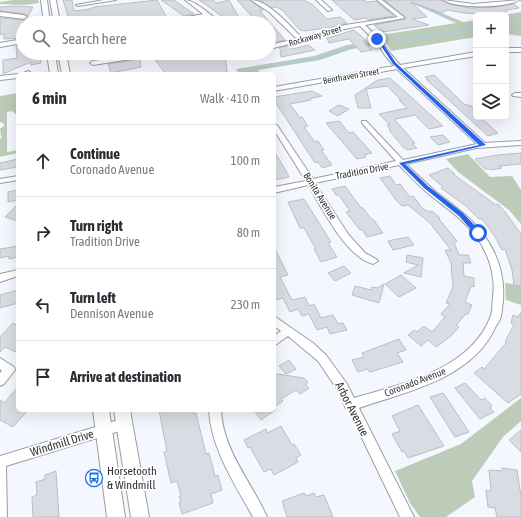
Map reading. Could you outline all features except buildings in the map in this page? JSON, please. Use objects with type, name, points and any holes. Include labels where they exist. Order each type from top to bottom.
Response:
[{"type":"main road","points":[[44,0],[46,16]]},
{"type":"main road","points":[[53,0],[56,16]]},
{"type":"main road","points":[[52,60],[54,72]]},
{"type":"main road","points":[[63,60],[66,72]]},
{"type":"main road","points":[[102,412],[116,517]]},
{"type":"main road","points":[[124,417],[140,517]]},
{"type":"street","points":[[78,5],[114,0]]},
{"type":"street","points":[[187,0],[208,15]]},
{"type":"street","points":[[253,0],[275,16]]},
{"type":"street","points":[[318,0],[330,10]]},
{"type":"street","name":"Rockaway Street","points":[[276,45],[334,30],[402,18],[379,0]]},
{"type":"street","points":[[445,0],[458,5],[478,6],[518,0]]},
{"type":"street","points":[[0,14],[16,16]]},
{"type":"street","points":[[202,16],[208,15]]},
{"type":"street","points":[[276,17],[301,40]]},
{"type":"street","points":[[362,24],[381,44],[386,54],[399,68],[483,145]]},
{"type":"street","points":[[0,45],[16,42]]},
{"type":"street","points":[[509,50],[521,50]]},
{"type":"street","name":"Benthaven Street","points":[[276,90],[473,55]]},
{"type":"street","points":[[93,63],[112,60]]},
{"type":"street","points":[[0,78],[16,76]]},
{"type":"street","name":"Coronado Avenue","points":[[350,405],[434,376],[451,368],[475,350],[486,336],[498,308],[499,282],[492,257],[486,244],[461,214],[426,187],[364,122]]},
{"type":"street","name":"Bonita Avenue","points":[[276,128],[345,236],[362,255],[373,261]]},
{"type":"street","name":"Tradition Drive","points":[[276,190],[483,145],[521,143]]},
{"type":"street","points":[[0,181],[16,178]]},
{"type":"street","points":[[0,278],[16,274]]},
{"type":"street","name":"Arbor Avenue","points":[[276,322],[310,346],[333,372],[407,517]]},
{"type":"street","points":[[276,340],[288,331]]},
{"type":"street","points":[[0,363],[10,370],[0,381]]},
{"type":"street","points":[[216,412],[217,428],[226,452],[260,517]]},
{"type":"street","name":"Windmill Drive","points":[[0,462],[104,430],[124,417]]},
{"type":"street","points":[[0,462],[0,517]]},
{"type":"green space","points":[[14,0],[38,0],[39,3],[25,5],[0,4],[0,2]]},
{"type":"green space","points":[[405,0],[415,2],[463,22],[473,20],[473,37],[391,51],[381,35],[456,23]]},
{"type":"green space","points":[[521,12],[521,36],[509,34],[509,14]]},
{"type":"green space","points":[[373,41],[376,45],[352,49],[320,60],[258,70],[259,72],[238,72],[236,69],[314,56],[347,45]]},
{"type":"green space","points":[[16,93],[16,114],[12,111],[7,112],[7,152],[16,150],[16,153],[0,157],[0,139],[2,138],[0,129],[4,126],[4,124],[0,122],[0,96]]},
{"type":"green space","points":[[468,154],[490,177],[512,176],[521,190],[521,224],[509,210],[458,172],[446,159]]},
{"type":"green space","points":[[505,283],[521,285],[521,305],[506,300]]},
{"type":"green space","points":[[521,398],[521,421],[503,437],[472,481],[475,497],[446,517],[420,517],[410,503],[395,471],[461,444]]},
{"type":"waterway","points":[[408,0],[450,18]]},
{"type":"waterway","points":[[467,25],[472,28]]},
{"type":"waterway","points":[[509,27],[521,27]]},
{"type":"waterway","points":[[392,41],[473,28]]},
{"type":"waterway","points":[[252,70],[317,58],[357,45]]},
{"type":"waterway","points":[[247,72],[252,70]]},
{"type":"place","name":"Horsetooth & Windmill","points":[[94,478]]},
{"type":"route","points":[[377,39],[386,54],[394,63],[483,145],[402,163],[434,194],[461,214],[478,233]]}]
